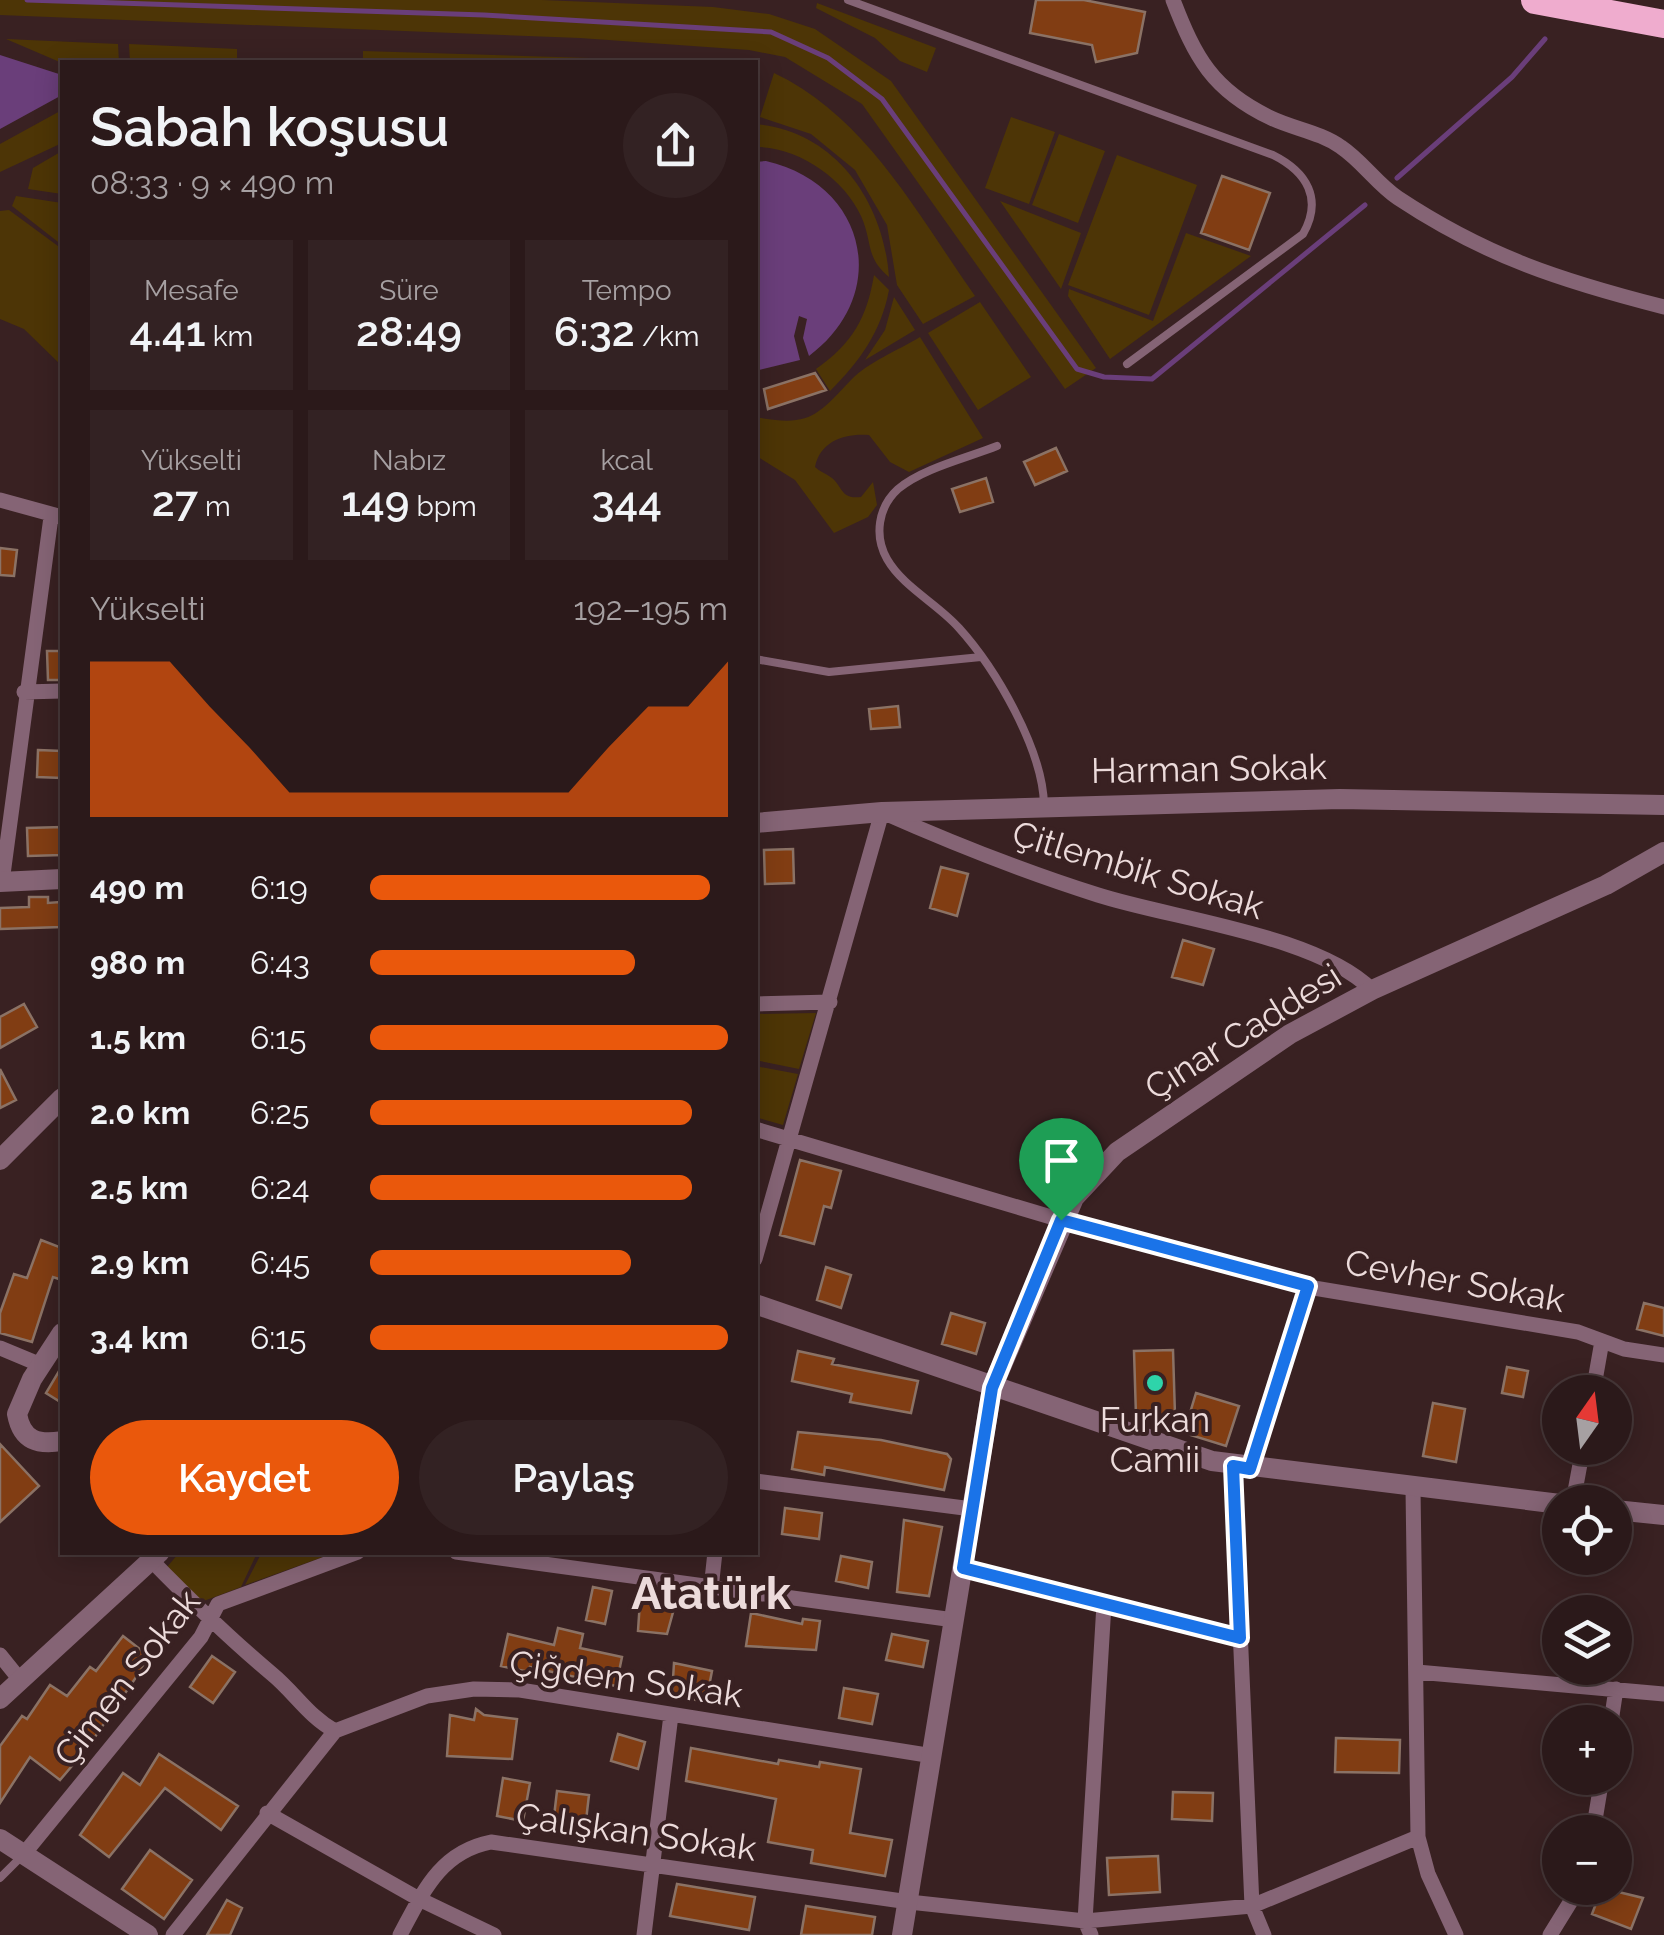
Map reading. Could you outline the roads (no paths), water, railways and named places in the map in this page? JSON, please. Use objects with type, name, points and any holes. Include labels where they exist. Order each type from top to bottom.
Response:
[{"type":"highway","points":[[1535,0],[1664,24]]},
{"type":"street","points":[[1172,0],[1182,33],[1208,72],[1247,105],[1342,147],[1395,196],[1498,257],[1551,277],[1664,307]]},
{"type":"street","points":[[0,500],[57,517],[24,692],[1,882],[60,879]]},
{"type":"street","points":[[24,692],[60,691]]},
{"type":"street","name":"Harman Sokak","points":[[758,823],[882,812],[1340,798],[1564,799],[1664,805]]},
{"type":"street","points":[[758,1248],[882,812]]},
{"type":"street","name":"Çitlembik Sokak","points":[[882,812],[1098,895],[1234,930],[1330,962],[1372,990]]},
{"type":"street","name":"Çınar Caddesi","points":[[902,1935],[992,1388],[1061,1220],[1088,1180],[1142,1134],[1290,1034],[1372,990],[1659,859]]},
{"type":"street","points":[[758,1004],[830,1002]]},
{"type":"street","points":[[0,1160],[60,1100]]},
{"type":"street","name":"Cevher Sokak","points":[[758,1131],[1061,1220],[1308,1286],[1568,1330],[1664,1355]]},
{"type":"street","points":[[1264,1935],[1252,1906],[1240,1638],[1242,1468],[1308,1286]]},
{"type":"street","points":[[758,1305],[992,1388],[1242,1468],[1542,1502]]},
{"type":"street","points":[[60,1336],[22,1400],[19,1426],[36,1442],[60,1441]]},
{"type":"street","points":[[1596,1375],[1602,1341]]},
{"type":"street","points":[[0,1348],[41,1365]]},
{"type":"street","points":[[758,1481],[972,1509]]},
{"type":"street","points":[[1413,1488],[1418,1837],[1428,1874],[1456,1935]]},
{"type":"street","points":[[1632,1512],[1664,1515]]},
{"type":"street","name":"Çimen Sokak","points":[[24,1855],[201,1637],[208,1619],[227,1600],[350,1555]]},
{"type":"street","points":[[476,1555],[711,1590],[954,1620]]},
{"type":"street","points":[[711,1590],[715,1555]]},
{"type":"street","points":[[0,1699],[156,1557],[208,1619],[272,1674],[315,1720],[335,1731]]},
{"type":"street","points":[[963,1568],[1240,1638]]},
{"type":"street","points":[[1088,1928],[1104,1604]]},
{"type":"street","points":[[0,1655],[21,1681]]},
{"type":"street","points":[[1417,1672],[1664,1694]]},
{"type":"street","name":"Çiğdem Sokak","points":[[173,1935],[266,1813],[335,1731],[426,1696],[520,1690],[933,1756]]},
{"type":"street","points":[[1614,1705],[1616,1690]]},
{"type":"street","points":[[644,1935],[671,1715]]},
{"type":"street","points":[[266,1813],[419,1899],[494,1935]]},
{"type":"street","name":"Çalışkan Sokak","points":[[400,1935],[419,1899],[456,1852],[492,1842],[1088,1928],[1252,1906],[1418,1837]]},
{"type":"street","points":[[0,1839],[148,1935]]},
{"type":"street","points":[[1550,1935],[1568,1905]]},
{"type":"lane","points":[[848,0],[1274,156],[1302,175],[1313,208],[1303,234],[1127,364]]},
{"type":"lane","points":[[997,446],[902,486],[884,508],[878,532],[894,568],[960,629],[981,657],[1037,757],[1044,806]]},
{"type":"lane","points":[[758,660],[829,672],[981,657]]},
{"type":"lane","points":[[0,1878],[24,1855]]},
{"type":"waterway","points":[[27,0],[484,15],[771,32],[828,58],[882,99],[1077,369],[1104,377],[1152,379],[1365,205]]},
{"type":"waterway","points":[[1397,178],[1512,77],[1545,39]]},
{"type":"place","name":"Furkan Camii","points":[[1155,1383]]},
{"type":"district","name":"Atatürk","points":[[711,1593]]}]
